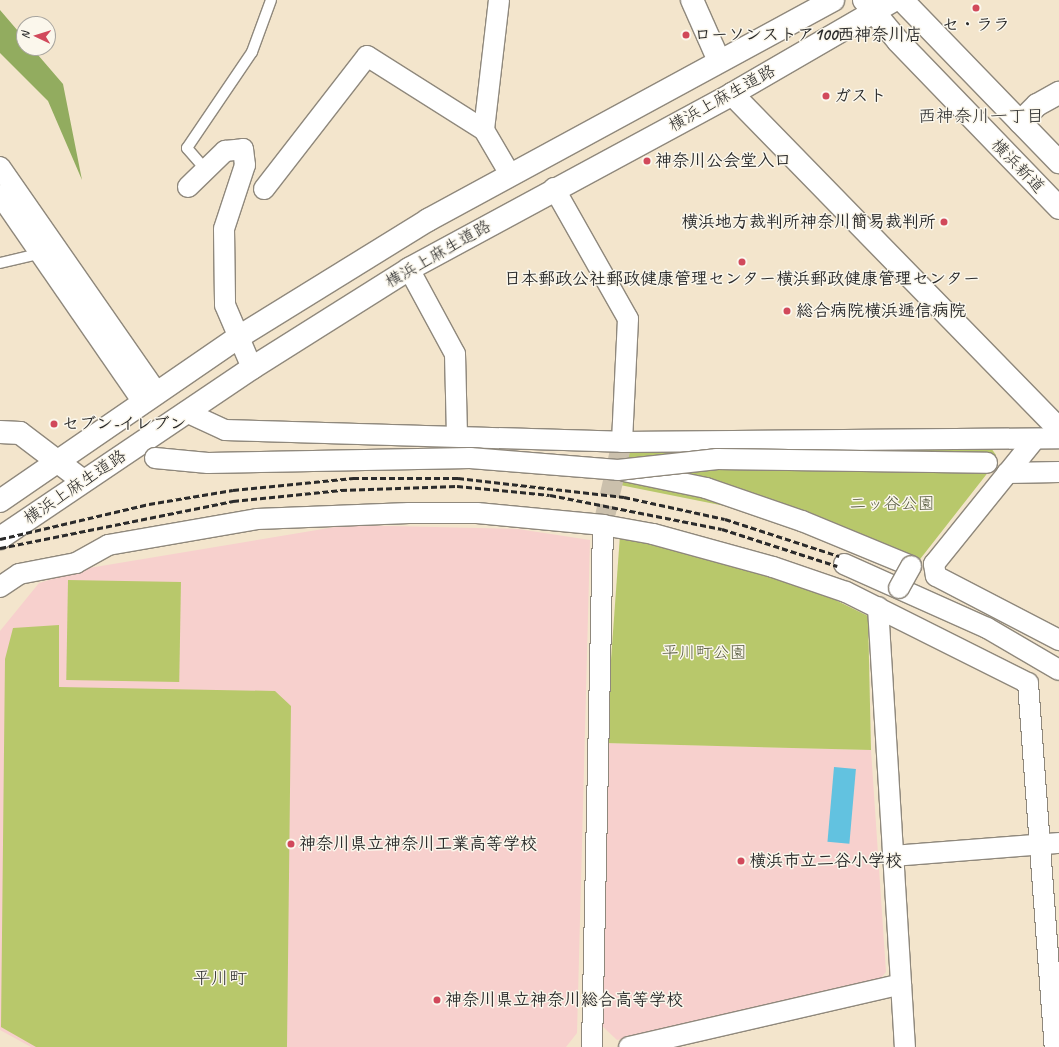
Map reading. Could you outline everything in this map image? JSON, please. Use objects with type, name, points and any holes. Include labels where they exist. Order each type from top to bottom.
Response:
[{"type":"main road","points":[[692,0],[718,61]]},
{"type":"main road","name":"横浜上麻生道路","points":[[0,501],[237,338],[428,220],[511,176],[718,61],[833,0]]},
{"type":"main road","name":"横浜上麻生道路","points":[[0,538],[252,368],[409,269],[554,188],[732,94],[868,6],[894,0]]},
{"type":"main road","name":"横浜新道","points":[[902,0],[1059,162]]},
{"type":"main road","name":"横浜新道","points":[[868,6],[1059,208]]},
{"type":"main road","points":[[1020,122],[1037,106],[1059,93]]},
{"type":"main road","points":[[732,94],[1059,429]]},
{"type":"main road","points":[[2,430],[20,433],[84,481]]},
{"type":"street","points":[[484,130],[499,0]]},
{"type":"street","points":[[264,188],[368,56],[484,130],[511,176]]},
{"type":"street","points":[[188,187],[225,151],[243,149],[245,165],[224,229],[226,306],[237,338],[252,368]]},
{"type":"street","points":[[0,167],[150,397]]},
{"type":"street","points":[[554,188],[628,319],[622,442]]},
{"type":"street","points":[[0,195],[42,254],[150,397]]},
{"type":"street","points":[[409,269],[455,354],[457,436]]},
{"type":"street","points":[[186,412],[225,430],[622,442],[1059,438]]},
{"type":"street","points":[[1035,439],[934,564],[936,576],[1059,640]]},
{"type":"street","points":[[155,458],[208,463],[470,458],[618,470],[706,488],[831,533],[911,566],[899,588]]},
{"type":"street","points":[[618,470],[717,459],[987,463]]},
{"type":"street","points":[[1007,473],[1059,472]]},
{"type":"street","points":[[0,587],[20,574],[76,563],[108,545],[257,518],[334,513],[477,513],[603,525],[653,534],[773,567],[878,607],[1028,682],[1050,844],[1055,1047]]},
{"type":"street","points":[[592,1047],[603,525]]},
{"type":"street","points":[[844,564],[987,628],[1059,670]]},
{"type":"street","points":[[878,607],[905,1047]]},
{"type":"street","points":[[894,856],[1050,844]]},
{"type":"street","points":[[629,1047],[901,984]]},
{"type":"lane","points":[[206,170],[187,148],[252,52],[271,0]]},
{"type":"lane","points":[[0,263],[42,254]]},
{"type":"shaded area","name":"神奈川県立神奈川工業高等学校","points":[[347,525],[518,529],[590,540],[577,1033],[566,1047],[31,1047],[0,1030],[0,631],[39,583],[89,568]]},
{"type":"shaded area","name":"横浜市立二谷小学校","points":[[605,743],[871,750],[886,972],[881,978],[617,1040],[600,1024]]},
{"type":"green space","points":[[0,10],[16,29],[16,56],[39,56],[63,84],[82,180],[48,101],[0,53]]},
{"type":"green space","name":"二ッ谷公園","points":[[631,447],[991,448],[996,455],[993,466],[910,572],[851,548],[725,506],[620,485]]},
{"type":"green space","name":"平川町公園","points":[[620,535],[813,589],[868,616],[871,750],[605,743]]},
{"type":"green space","points":[[68,580],[181,582],[179,682],[66,680]]},
{"type":"green space","points":[[59,625],[59,687],[275,691],[291,706],[287,1047],[36,1047],[1,1027],[5,659],[13,628]]},
{"type":"water","points":[[834,767],[856,769],[849,844],[827,842]]},
{"type":"tunnel","points":[[603,525],[622,442]]},
{"type":"railway","points":[[0,539],[149,504],[233,490],[353,478],[458,478],[624,497],[725,519],[839,556]]},
{"type":"railway","points":[[0,548],[233,501],[341,490],[457,486],[550,495],[722,529],[837,566]]},
{"type":"place","name":"セ・ララ","points":[[976,8]]},
{"type":"place","name":"ローソンストア100西神奈川店","points":[[686,35]]},
{"type":"place","name":"ガスト","points":[[826,96]]},
{"type":"place","name":"神奈川公会堂入口","points":[[647,161]]},
{"type":"place","name":"横浜地方裁判所神奈川簡易裁判所","points":[[944,222]]},
{"type":"place","name":"日本郵政公社郵政健康管理センター横浜郵政健康管理センター","points":[[742,262]]},
{"type":"place","name":"総合病院横浜逓信病院","points":[[787,311]]},
{"type":"place","name":"セブン-イレブン","points":[[54,424]]},
{"type":"place","name":"神奈川県立神奈川工業高等学校","points":[[291,844]]},
{"type":"place","name":"横浜市立二谷小学校","points":[[741,861]]},
{"type":"place","name":"神奈川県立神奈川総合高等学校","points":[[437,1000]]},
{"type":"district","name":"西神奈川一丁目","points":[[981,116]]},
{"type":"district","name":"平川町","points":[[220,978]]}]
